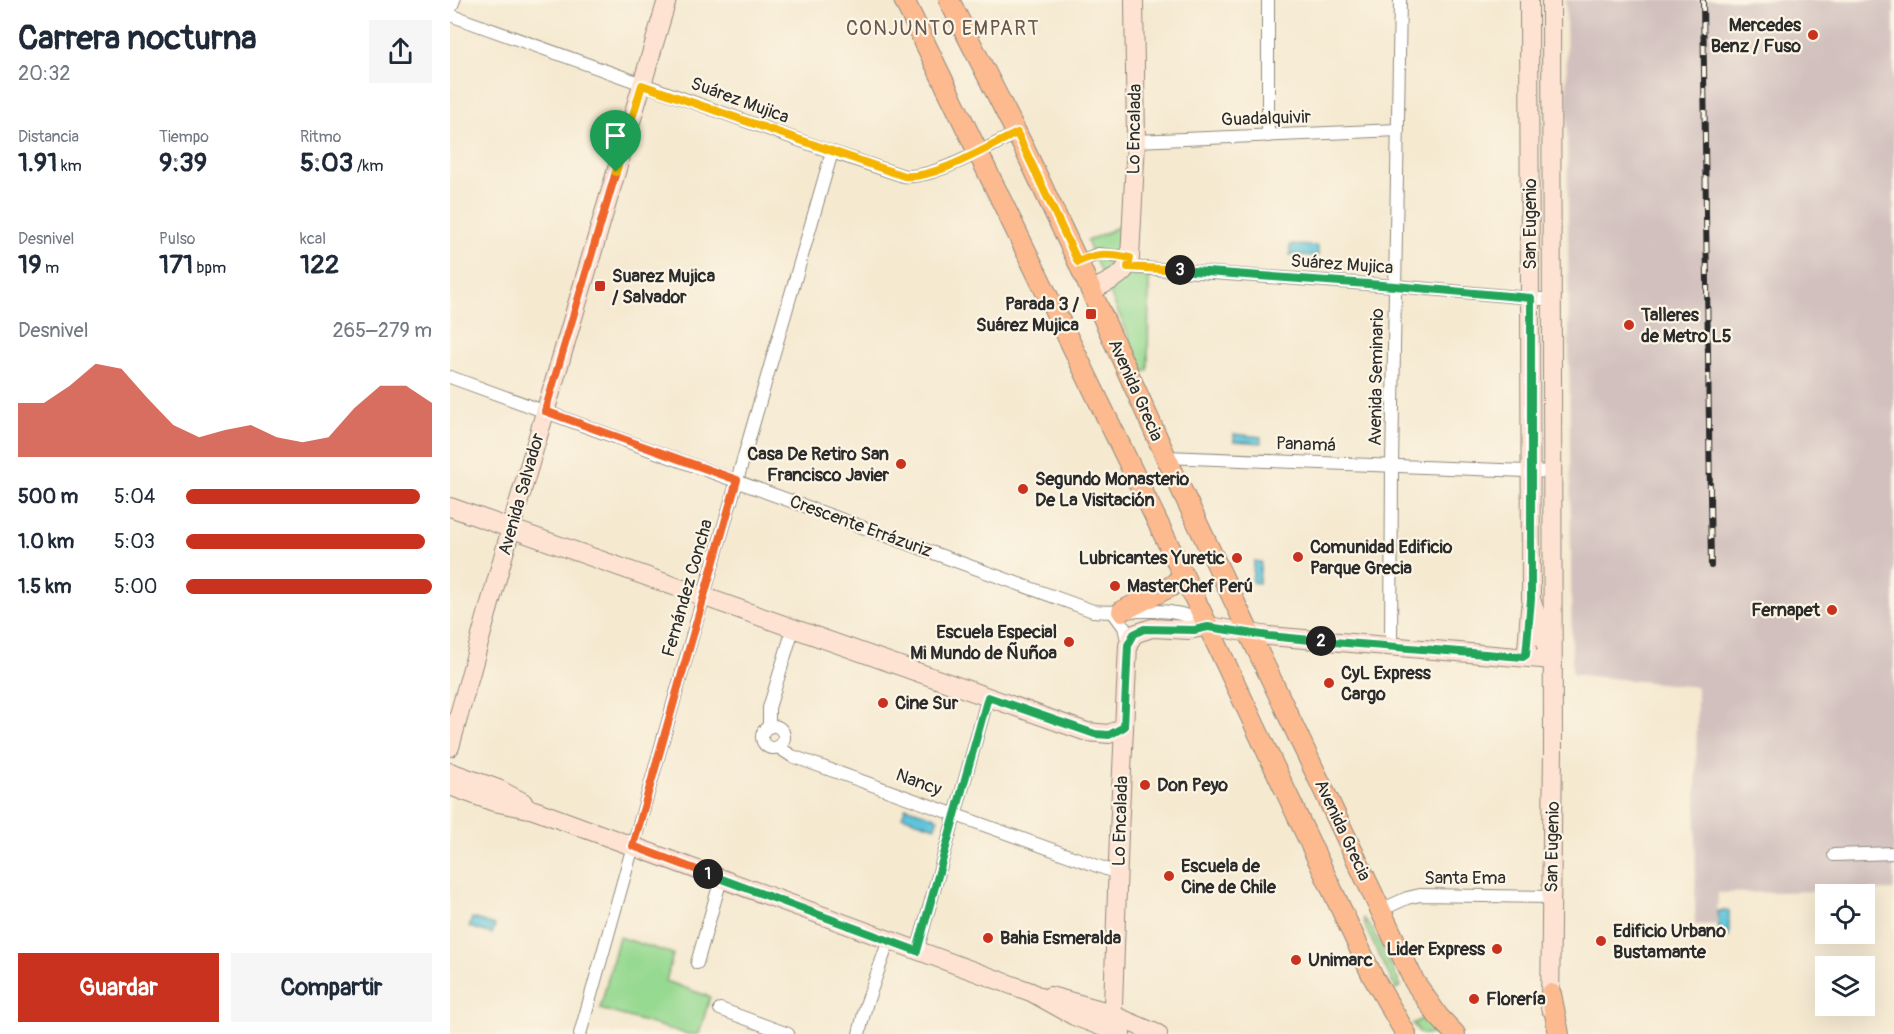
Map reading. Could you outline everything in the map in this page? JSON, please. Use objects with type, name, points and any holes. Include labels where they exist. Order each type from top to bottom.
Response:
[{"type":"main road","name":"Avenida Salvador","points":[[450,747],[510,529],[667,0]]},
{"type":"main road","name":"Avenida Grecia","points":[[904,0],[1208,627],[1373,977],[1406,1034]]},
{"type":"main road","name":"Avenida Grecia","points":[[949,0],[1017,133],[1166,457],[1414,981],[1438,1016],[1455,1034]]},
{"type":"main road","name":"Lo Encalada","points":[[1129,262],[1136,141],[1134,0]]},
{"type":"main road","name":"San Eugenio","points":[[1529,0],[1531,599],[1546,649],[1552,660]]},
{"type":"main road","name":"San Eugenio","points":[[1550,1034],[1553,472],[1551,0]]},
{"type":"main road","points":[[1530,164],[1552,164]]},
{"type":"main road","points":[[1091,291],[1124,272],[1129,262]]},
{"type":"main road","points":[[450,507],[1095,734],[1109,735],[1124,727]]},
{"type":"main road","points":[[1118,612],[1170,587],[1183,577]]},
{"type":"main road","points":[[1523,657],[1527,650],[1531,599]]},
{"type":"main road","name":"Crescente Errázuriz","points":[[1128,645],[1134,634],[1144,629],[1194,630],[1208,627],[1250,634],[1552,660]]},
{"type":"main road","name":"Lo Encalada","points":[[1115,1028],[1117,873],[1128,645]]},
{"type":"main road","points":[[450,772],[498,789],[534,810]]},
{"type":"main road","points":[[450,786],[494,802],[534,810],[1031,992],[1064,998],[1115,1028],[1158,1034]]},
{"type":"main road","points":[[1551,993],[1559,1034]]},
{"type":"street","points":[[450,10],[454,0]]},
{"type":"street","points":[[1268,0],[1268,136]]},
{"type":"street","name":"Avenida Seminario","points":[[1391,646],[1400,0]]},
{"type":"street","name":"Suárez Mujica","points":[[450,15],[895,174],[914,176],[931,172],[1017,133]]},
{"type":"street","name":"Guadalquivir","points":[[1136,141],[1398,130]]},
{"type":"street","name":"Fernández Concha","points":[[580,1034],[703,596],[832,152]]},
{"type":"street","points":[[1078,262],[1098,254],[1129,262]]},
{"type":"street","name":"Suárez Mujica","points":[[1129,262],[1552,300]]},
{"type":"street","name":"Crescente Errázuriz","points":[[450,377],[1093,610],[1118,612],[1143,610],[1168,613],[1197,620],[1208,627]]},
{"type":"street","name":"Panamá","points":[[1166,457],[1553,472]]},
{"type":"street","name":"Lo Encalada","points":[[1118,612],[1128,645]]},
{"type":"street","name":"Nancy","points":[[793,629],[769,708],[769,727],[776,726],[782,730],[783,741],[778,747],[792,756],[1117,873]]},
{"type":"street","points":[[917,951],[988,697]]},
{"type":"street","points":[[1834,855],[1894,853]]},
{"type":"street","points":[[697,963],[721,879]]},
{"type":"street","name":"Santa Ema","points":[[1381,910],[1407,898],[1420,896],[1552,897]]},
{"type":"street","points":[[859,1034],[866,1005],[889,940]]},
{"type":"street","points":[[720,1009],[788,1034]]},
{"type":"shaded area","points":[[1566,0],[1894,0],[1894,890],[1875,890],[1875,884],[1815,884],[1815,891],[1718,893],[1717,924],[1695,925],[1697,687],[1572,674]]},
{"type":"green space","points":[[1127,223],[1124,273],[1149,275],[1148,371],[1144,371],[1087,241]]},
{"type":"green space","points":[[1363,918],[1372,929],[1401,986],[1396,989],[1366,929]]},
{"type":"green space","points":[[619,937],[673,954],[666,981],[710,997],[699,1034],[687,1034],[600,1009]]},
{"type":"green space","points":[[1425,1017],[1441,1034],[1421,1034],[1413,1024]]},
{"type":"water","points":[[1290,245],[1318,246],[1318,256],[1290,255]]},
{"type":"water","points":[[1234,434],[1261,437],[1261,443],[1234,441]]},
{"type":"water","points":[[1254,561],[1261,562],[1259,583],[1252,582]]},
{"type":"water","points":[[906,807],[938,818],[935,827],[902,816]]},
{"type":"water","points":[[1718,911],[1729,911],[1729,937],[1719,937]]},
{"type":"water","points":[[472,918],[495,925],[492,934],[469,927]]},
{"type":"railway","points":[[1703,0],[1711,566]]},
{"type":"place","name":"Mercedes Benz / Fuso","points":[[1813,35]]},
{"type":"place","name":"Suarez Mujica / Salvador","points":[[600,286]]},
{"type":"place","name":"Parada 3 / Suárez Mujica","points":[[1091,314]]},
{"type":"place","name":"Talleres de Metro L5","points":[[1629,325]]},
{"type":"place","name":"Casa De Retiro San Francisco Javier","points":[[901,464]]},
{"type":"place","name":"Segundo Monasterio De La Visitación","points":[[1023,489]]},
{"type":"place","name":"Comunidad Edificio Parque Grecia","points":[[1298,557]]},
{"type":"place","name":"Lubricantes Yuretic","points":[[1237,558]]},
{"type":"place","name":"MasterChef Perú","points":[[1115,586]]},
{"type":"place","name":"Fernapet","points":[[1832,610]]},
{"type":"place","name":"Escuela Especial Mi Mundo de Ñuñoa","points":[[1069,642]]},
{"type":"place","name":"CyL Express Cargo","points":[[1329,683]]},
{"type":"place","name":"Cine Sur","points":[[883,703]]},
{"type":"place","name":"Don Peyo","points":[[1145,785]]},
{"type":"place","name":"Escuela de Cine de Chile","points":[[1169,876]]},
{"type":"place","name":"Bahia Esmeralda","points":[[988,938]]},
{"type":"place","name":"Edificio Urbano Bustamante","points":[[1601,941]]},
{"type":"place","name":"Lider Express","points":[[1497,949]]},
{"type":"place","name":"Unimarc","points":[[1296,960]]},
{"type":"place","name":"Florería","points":[[1474,999]]},
{"type":"district","name":"CONJUNTO EMPART","points":[[943,28]]},
{"type":"route","points":[[642,85],[904,176],[926,174],[1017,133],[1078,262],[1098,254],[1108,254],[1130,258],[1128,267],[1531,298],[1531,599],[1526,655],[1523,657],[1269,636],[1208,627],[1194,630],[1152,628],[1134,634],[1129,640],[1124,727],[1114,733],[1103,735],[1086,732],[988,697],[917,951],[633,846],[737,480],[545,411],[616,172],[642,85]]}]
